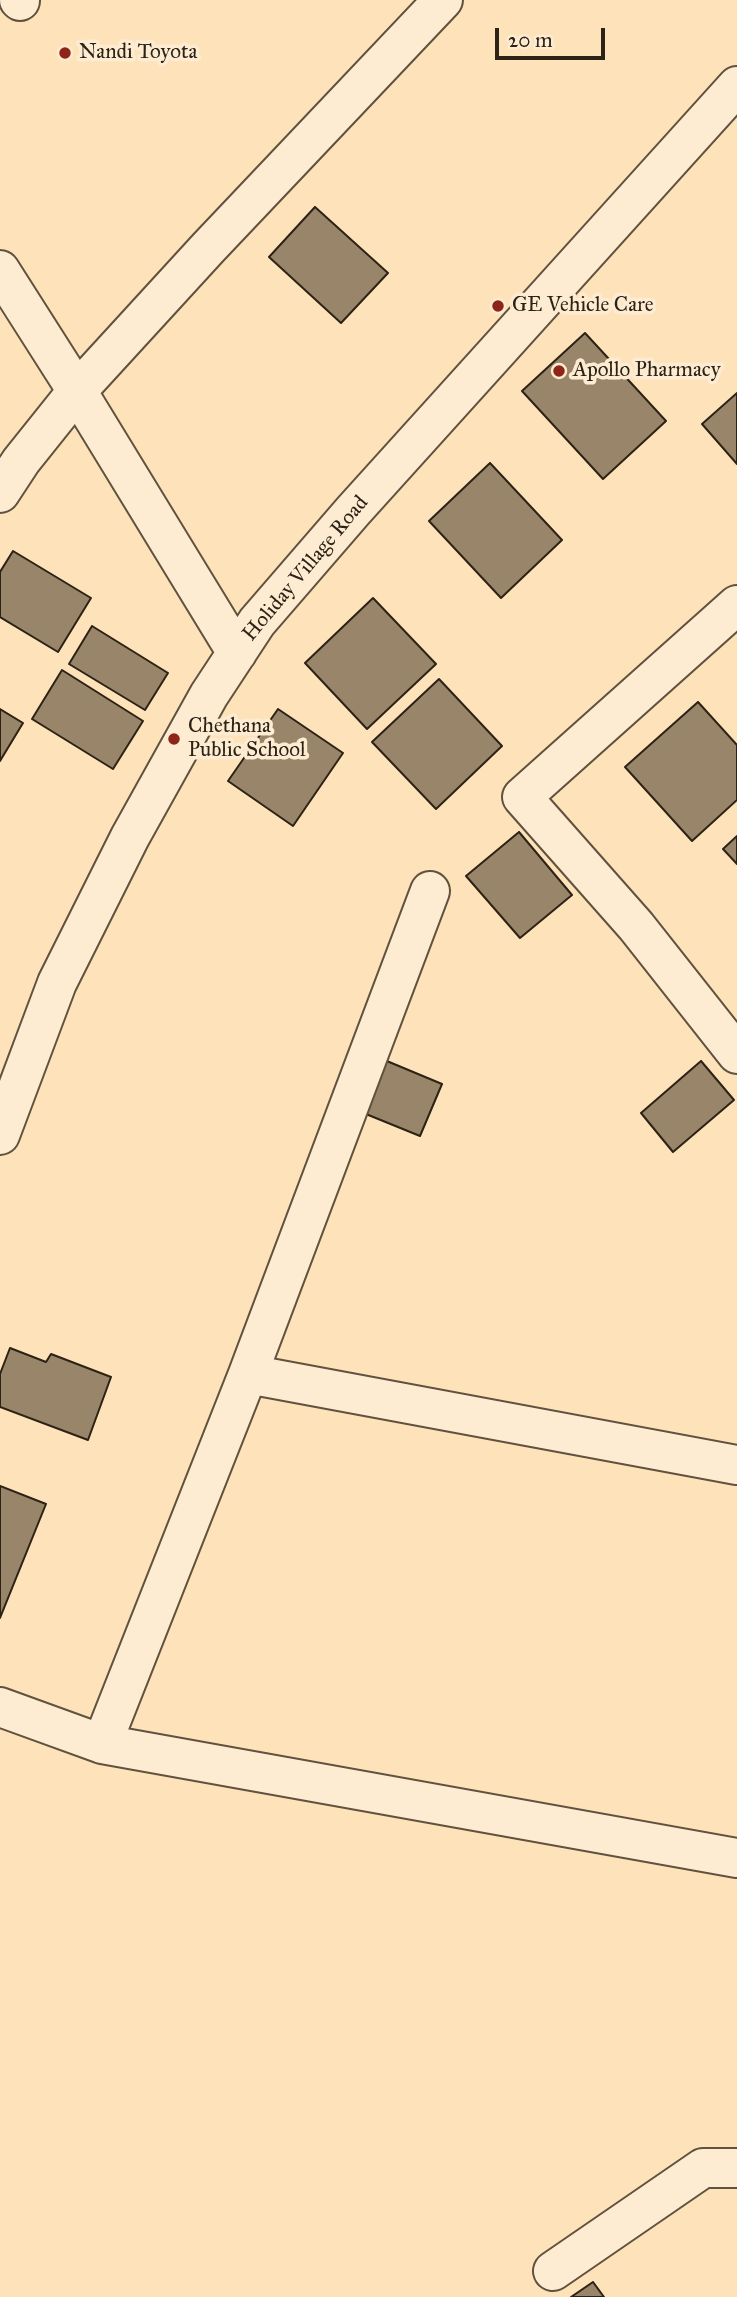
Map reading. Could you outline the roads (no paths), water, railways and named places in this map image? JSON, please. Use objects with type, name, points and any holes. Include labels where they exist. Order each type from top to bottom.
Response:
[{"type":"street","points":[[0,493],[29,450],[77,391],[443,0]]},
{"type":"street","name":"Holiday Village Road","points":[[0,1135],[57,983],[130,837],[209,695],[257,622],[737,86]]},
{"type":"street","points":[[0,270],[237,653]]},
{"type":"street","points":[[735,1048],[636,926],[522,797],[737,605]]},
{"type":"street","points":[[102,1744],[248,1374],[430,891]]},
{"type":"street","points":[[248,1374],[737,1465]]},
{"type":"street","points":[[0,1707],[102,1744],[737,1858]]},
{"type":"street","points":[[553,2271],[703,2168],[737,2168]]},
{"type":"place","name":"Nandi Toyota","points":[[65,53]]},
{"type":"place","name":"GE Vehicle Care","points":[[498,306]]},
{"type":"place","name":"Apollo Pharmacy","points":[[559,371]]},
{"type":"place","name":"Chethana Public School","points":[[174,739]]}]
